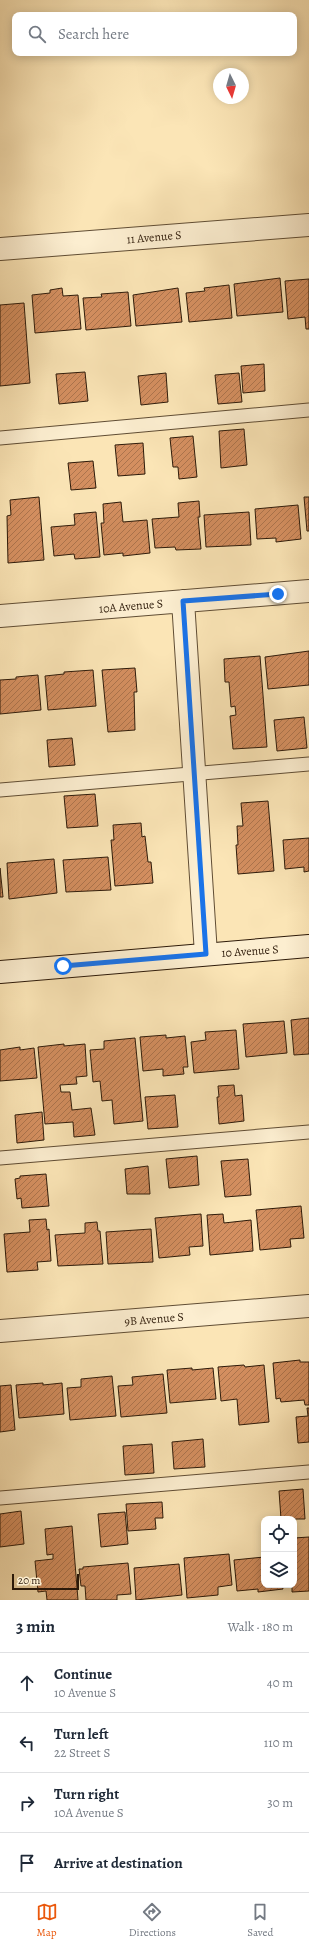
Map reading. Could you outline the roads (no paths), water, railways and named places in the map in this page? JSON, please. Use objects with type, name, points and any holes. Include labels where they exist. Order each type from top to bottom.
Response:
[{"type":"street","name":"11 Avenue S","points":[[0,249],[309,225]]},
{"type":"street","name":"10A Avenue S","points":[[0,616],[309,591]]},
{"type":"street","points":[[183,601],[206,954]]},
{"type":"street","name":"10 Avenue S","points":[[0,972],[309,946]]},
{"type":"street","name":"9B Avenue S","points":[[0,1331],[309,1306]]},
{"type":"lane","points":[[0,438],[309,410]]},
{"type":"lane","points":[[0,790],[309,764]]},
{"type":"lane","points":[[0,1158],[309,1132]]},
{"type":"lane","points":[[0,1498],[309,1472]]}]
